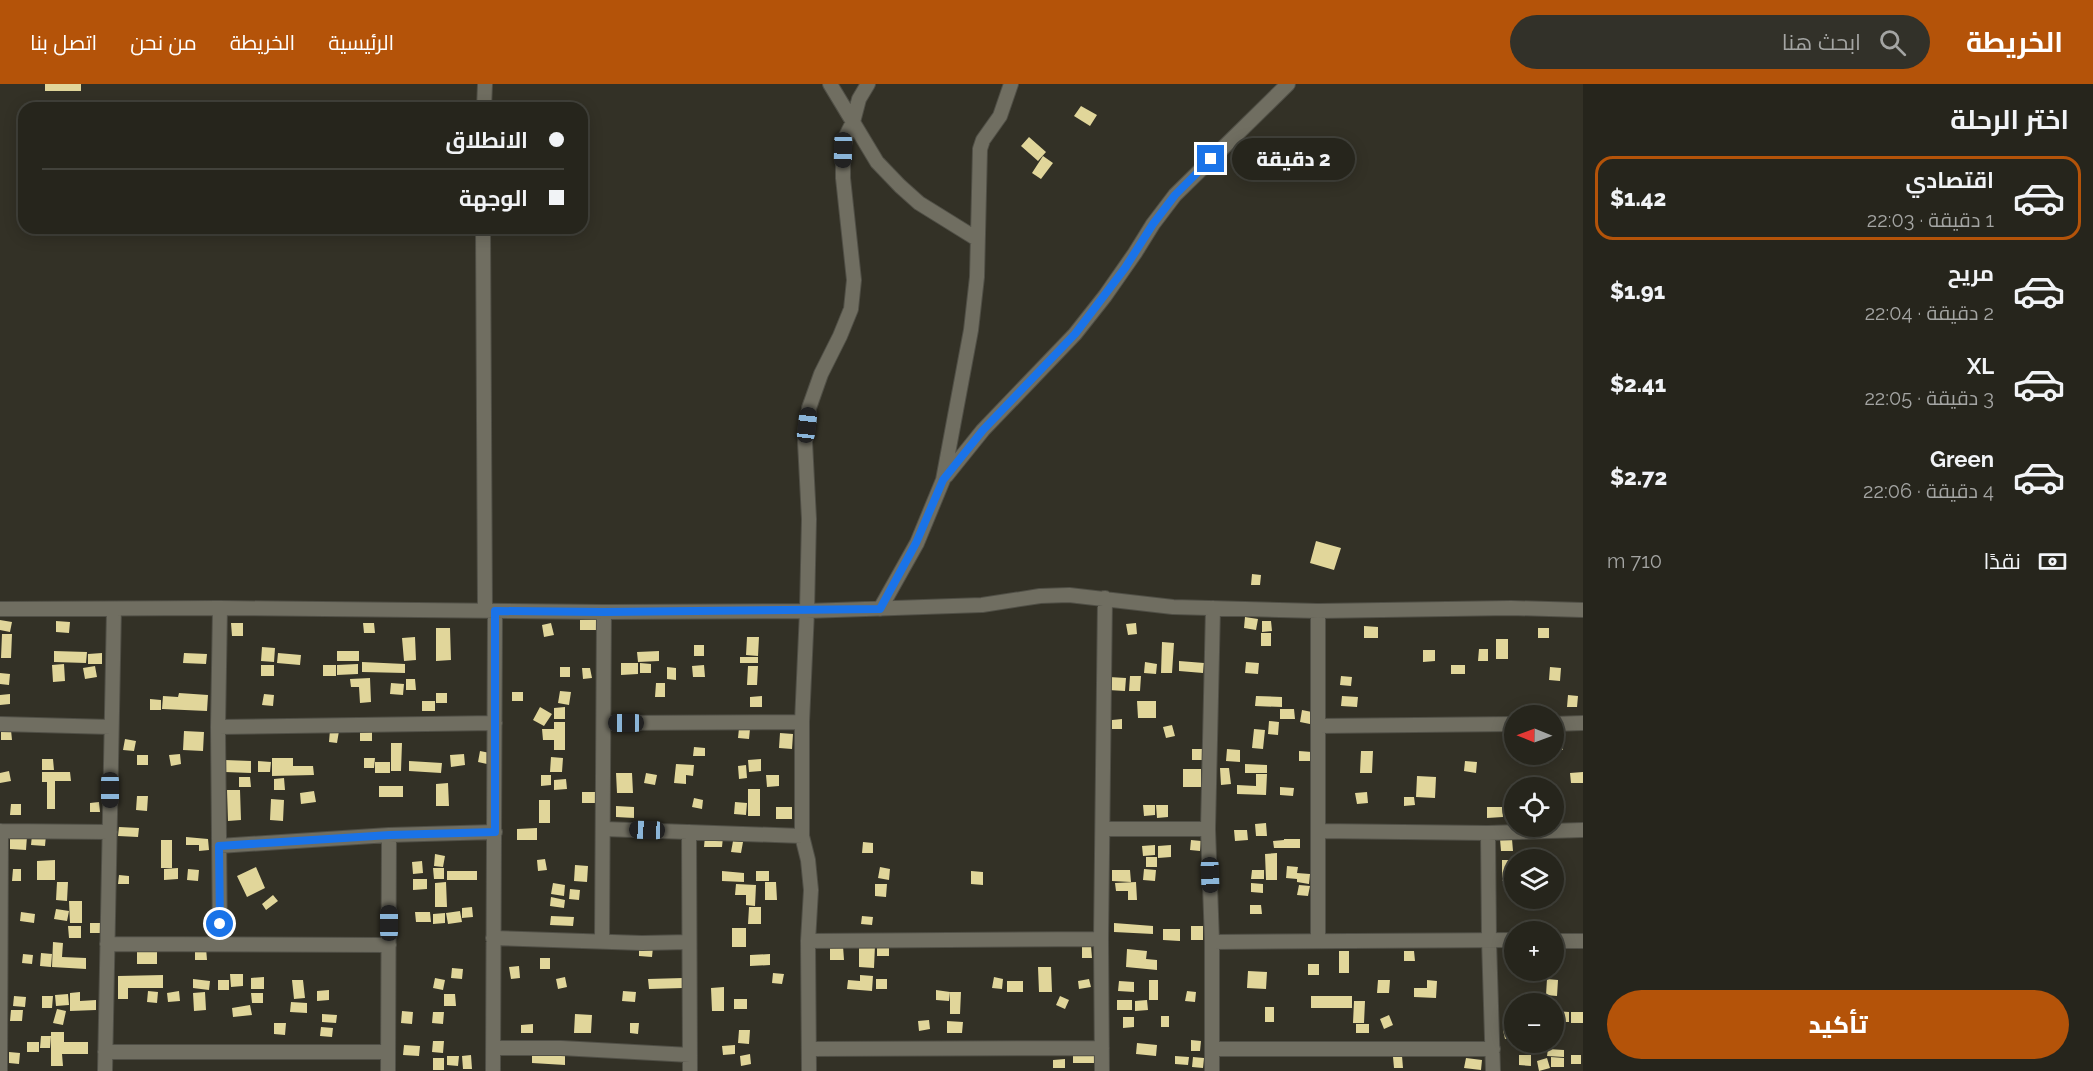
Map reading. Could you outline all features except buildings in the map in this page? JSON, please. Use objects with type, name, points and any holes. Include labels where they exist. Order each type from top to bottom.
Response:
[{"type":"street","points":[[484,84],[484,102]]},
{"type":"street","points":[[830,84],[877,162],[919,203],[976,239]]},
{"type":"street","points":[[809,1071],[808,941],[811,890],[808,860],[802,836],[802,722],[809,519],[805,442],[809,408],[821,374],[851,309],[854,280],[843,178],[843,150],[859,99],[868,84]]},
{"type":"street","points":[[880,609],[916,543],[943,480],[971,330],[976,278],[980,149],[982,140],[1000,116],[1011,84]]},
{"type":"street","points":[[943,480],[990,423],[1075,334],[1136,253],[1153,224],[1175,195],[1288,84]]},
{"type":"street","points":[[483,234],[490,611],[495,723],[493,1071]]},
{"type":"street","points":[[0,609],[807,611],[982,605],[1040,596],[1069,595],[1173,608],[1318,611],[1511,608],[1583,610]]},
{"type":"street","points":[[1102,1071],[1101,939],[1106,598]]},
{"type":"street","points":[[220,608],[218,727],[220,944]]},
{"type":"street","points":[[1212,1071],[1212,942],[1208,829],[1213,608]]},
{"type":"street","points":[[105,1071],[114,609]]},
{"type":"street","points":[[1318,611],[1318,941]]},
{"type":"street","points":[[602,941],[604,612]]},
{"type":"street","points":[[604,723],[802,722]]},
{"type":"street","points":[[218,727],[495,723]]},
{"type":"street","points":[[1564,723],[1583,723]]},
{"type":"street","points":[[0,724],[111,727]]},
{"type":"street","points":[[1318,726],[1504,724]]},
{"type":"street","points":[[604,829],[802,836]]},
{"type":"street","points":[[1103,829],[1208,829]]},
{"type":"street","points":[[1319,831],[1488,833],[1583,830]]},
{"type":"street","points":[[0,1071],[1,831],[110,832]]},
{"type":"street","points":[[219,846],[390,835],[495,832]]},
{"type":"street","points":[[689,832],[690,1071]]},
{"type":"street","points":[[1488,833],[1493,1071]]},
{"type":"street","points":[[388,1071],[390,835]]},
{"type":"street","points":[[493,938],[689,942]]},
{"type":"street","points":[[808,941],[1101,939]]},
{"type":"street","points":[[1212,942],[1504,940]]},
{"type":"street","points":[[1564,941],[1583,941]]},
{"type":"street","points":[[107,944],[389,945]]},
{"type":"street","points":[[493,1048],[561,1048],[690,1055]]},
{"type":"street","points":[[809,1049],[1102,1048]]},
{"type":"street","points":[[1212,1049],[1493,1049]]},
{"type":"street","points":[[105,1052],[388,1052]]},
{"type":"route","points":[[220,924],[219,846],[390,835],[495,832],[495,611],[880,609],[916,543],[943,480],[960,456],[1075,334],[1136,253],[1153,224],[1175,195],[1211,159]]}]
